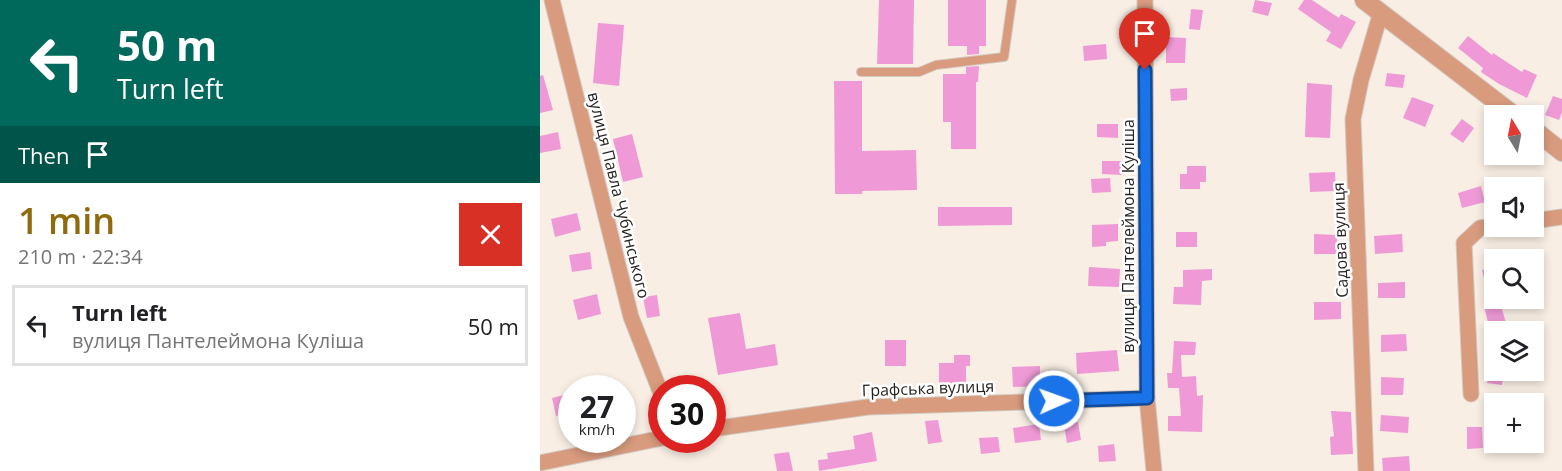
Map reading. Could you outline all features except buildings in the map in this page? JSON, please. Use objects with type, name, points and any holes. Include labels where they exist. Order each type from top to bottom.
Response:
[{"type":"street","name":"вулиця Павла Чубинського","points":[[552,0],[631,317],[654,375]]},
{"type":"street","name":"вулиця Пантелеймона Куліша","points":[[1145,0],[1147,398],[1154,471]]},
{"type":"street","points":[[1364,0],[1501,105]]},
{"type":"street","name":"Садова вулиця","points":[[1366,471],[1353,119],[1361,80],[1381,12]]},
{"type":"street","points":[[1544,138],[1562,152]]},
{"type":"street","points":[[1544,219],[1562,217]]},
{"type":"street","points":[[1471,394],[1464,243],[1480,228],[1484,227]]},
{"type":"street","name":"Графська вулиця","points":[[726,427],[868,406],[1147,398]]},
{"type":"street","points":[[540,463],[648,441]]},
{"type":"lane","points":[[861,72],[919,72],[936,65],[1004,57],[1012,0]]},
{"type":"route","points":[[1054,401],[1147,398],[1145,70]]}]
